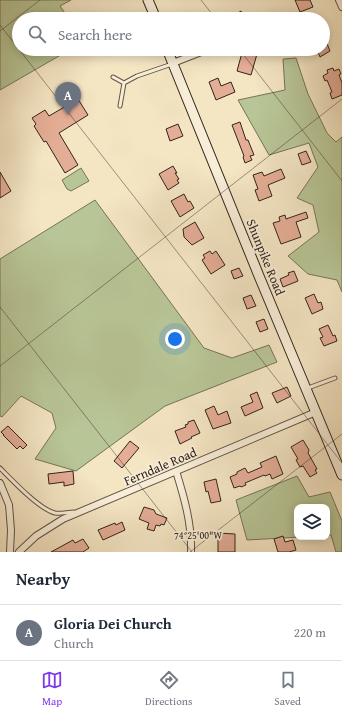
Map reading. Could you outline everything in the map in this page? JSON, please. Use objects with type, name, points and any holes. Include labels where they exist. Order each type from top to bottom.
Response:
[{"type":"main road","points":[[148,0],[153,12]]},
{"type":"main road","name":"Shunpike Road","points":[[170,56],[342,475]]},
{"type":"street","points":[[339,0],[342,7]]},
{"type":"street","points":[[173,63],[191,56]]},
{"type":"street","name":"Ferndale Road","points":[[19,552],[36,536],[63,519],[316,412]]},
{"type":"street","points":[[176,471],[186,505],[192,538],[192,552]]},
{"type":"street","points":[[0,483],[9,505],[10,552]]},
{"type":"lane","points":[[124,83],[173,63]]},
{"type":"lane","points":[[113,77],[124,83]]},
{"type":"lane","points":[[120,106],[124,83]]},
{"type":"lane","points":[[306,388],[335,378]]},
{"type":"lane","points":[[0,468],[28,495],[44,507],[55,513],[78,512]]},
{"type":"green space","points":[[0,0],[71,0],[60,6],[64,12],[12,12],[12,56],[59,56],[0,90]]},
{"type":"green space","points":[[296,58],[308,94],[327,133],[336,142],[342,137],[342,292],[337,280],[308,274],[288,256],[319,232],[313,205],[297,198],[318,167],[309,143],[269,155],[238,100],[285,90],[283,59]]},
{"type":"green space","points":[[81,168],[89,181],[71,191],[67,189],[62,180]]},
{"type":"green space","points":[[95,200],[204,348],[232,358],[269,345],[277,362],[165,406],[76,471],[35,459],[56,428],[52,413],[21,396],[2,417],[0,416],[0,259]]},
{"type":"green space","points":[[297,476],[309,497],[330,492],[342,521],[342,552],[336,552],[330,535],[330,504],[294,504],[294,537],[247,540],[236,500]]},
{"type":"building","points":[[295,0],[310,0],[313,7],[300,12]]},
{"type":"building","points":[[241,56],[256,56],[251,75],[237,71]]},
{"type":"building","points":[[333,68],[334,71],[339,69],[341,74],[339,75],[342,83],[342,95],[332,99],[330,93],[332,92],[327,80],[325,81],[323,76],[328,73],[327,70]]},
{"type":"building","points":[[218,78],[221,86],[231,82],[235,92],[216,100],[209,82]]},
{"type":"building","points":[[78,99],[88,115],[59,133],[78,165],[65,173],[46,141],[44,142],[34,126],[36,124],[32,118],[45,110],[49,116]]},
{"type":"building","points":[[240,122],[246,140],[248,140],[254,155],[250,156],[252,160],[245,163],[244,156],[232,125]]},
{"type":"building","points":[[178,124],[183,136],[170,141],[166,129]]},
{"type":"building","points":[[306,151],[311,162],[302,165],[298,154]]},
{"type":"building","points":[[173,166],[177,173],[175,173],[179,179],[177,180],[179,183],[168,190],[159,174]]},
{"type":"building","points":[[281,169],[285,178],[268,185],[272,196],[259,201],[255,190],[258,189],[253,175],[262,172],[264,176]]},
{"type":"building","points":[[0,172],[11,191],[0,198]]},
{"type":"building","points":[[184,194],[188,202],[190,201],[194,208],[180,217],[171,201]]},
{"type":"building","points":[[306,212],[308,218],[296,222],[301,237],[281,244],[273,223],[280,221],[279,217],[285,215],[286,219]]},
{"type":"building","points":[[195,222],[204,238],[192,245],[184,237],[183,229]]},
{"type":"building","points":[[210,251],[212,254],[216,251],[225,265],[211,274],[202,260],[205,258],[203,255]]},
{"type":"building","points":[[239,268],[243,276],[234,279],[231,271]]},
{"type":"building","points":[[294,271],[298,281],[283,287],[280,279],[289,275],[288,273]]},
{"type":"building","points":[[314,294],[318,303],[321,302],[323,309],[312,314],[305,298]]},
{"type":"building","points":[[251,295],[256,306],[247,309],[243,298]]},
{"type":"building","points":[[264,319],[268,329],[260,332],[256,322]]},
{"type":"building","points":[[328,325],[337,341],[324,346],[320,338],[323,337],[319,329]]},
{"type":"building","points":[[287,387],[291,396],[277,403],[272,393]]},
{"type":"building","points":[[257,392],[263,408],[245,416],[241,407],[253,402],[250,395]]},
{"type":"building","points":[[214,406],[218,415],[227,411],[231,423],[213,429],[205,410]]},
{"type":"building","points":[[194,420],[200,433],[180,444],[175,431],[186,427],[185,425],[188,424],[188,422]]},
{"type":"building","points":[[8,426],[27,445],[23,449],[20,446],[17,449],[1,432]]},
{"type":"building","points":[[303,440],[317,469],[315,470],[317,473],[310,477],[303,466],[300,467],[296,460],[298,459],[291,447]]},
{"type":"building","points":[[130,441],[139,448],[122,468],[114,461]]},
{"type":"building","points":[[276,456],[283,474],[272,479],[270,474],[264,475],[245,483],[246,485],[234,488],[230,477],[245,468],[248,473],[262,467],[260,463]]},
{"type":"building","points":[[73,471],[74,484],[64,486],[64,482],[49,484],[48,474]]},
{"type":"building","points":[[216,479],[221,501],[211,503],[208,491],[206,492],[204,482]]},
{"type":"building","points":[[144,507],[154,510],[156,514],[167,518],[164,525],[156,525],[154,531],[147,529],[149,523],[139,519]]},
{"type":"building","points":[[122,522],[125,530],[103,540],[98,530],[115,523],[116,525]]},
{"type":"building","points":[[218,533],[235,534],[235,552],[218,552]]},
{"type":"building","points":[[283,536],[285,542],[293,540],[296,550],[289,552],[278,552],[274,539]]},
{"type":"building","points":[[83,539],[89,548],[83,552],[51,552],[73,540],[75,543]]},
{"type":"place","name":"Gloria Dei Church","points":[[68,115]]}]
